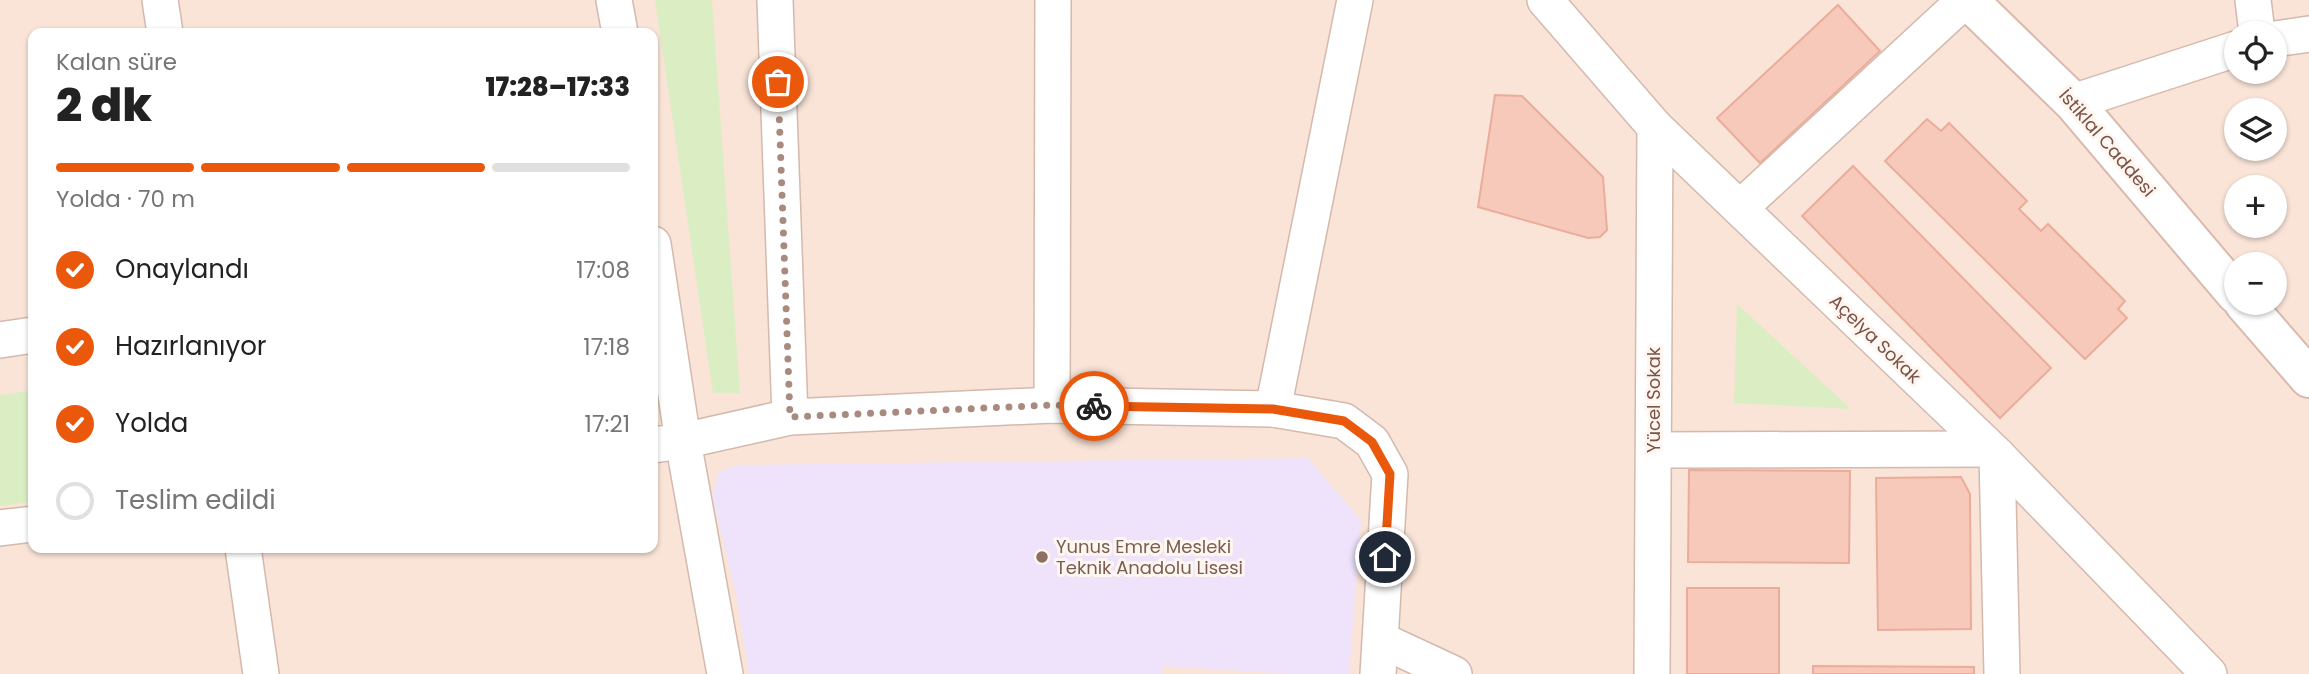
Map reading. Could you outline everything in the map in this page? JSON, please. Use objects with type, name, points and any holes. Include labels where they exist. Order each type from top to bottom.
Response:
[{"type":"main road","name":"İstiklal Caddesi","points":[[1966,0],[2073,102],[2224,280]]},
{"type":"main road","points":[[2255,315],[2305,368]]},
{"type":"street","points":[[160,0],[164,28]]},
{"type":"street","points":[[614,0],[619,28]]},
{"type":"street","points":[[775,0],[790,417]]},
{"type":"street","points":[[1052,405],[1053,0]]},
{"type":"street","points":[[1273,409],[1355,0]]},
{"type":"street","name":"Açelya Sokak","points":[[1545,0],[1655,127],[1994,452],[2209,674]]},
{"type":"street","points":[[1740,208],[1966,0]]},
{"type":"street","points":[[2253,0],[2256,21]]},
{"type":"street","points":[[2287,37],[2309,34]]},
{"type":"street","points":[[2073,102],[2224,53]]},
{"type":"street","name":"Yücel Sokak","points":[[1653,674],[1655,127]]},
{"type":"street","points":[[658,310],[668,443],[725,674]]},
{"type":"street","points":[[0,340],[28,336]]},
{"type":"street","points":[[668,443],[790,417],[1052,405],[1273,409],[1344,421],[1372,442],[1390,474],[1378,674]]},
{"type":"street","points":[[1654,450],[1994,452],[2002,674]]},
{"type":"street","points":[[0,528],[28,525]]},
{"type":"street","points":[[244,553],[261,674]]},
{"type":"street","points":[[1381,640],[1454,674]]},
{"type":"shaded area","points":[[0,0],[2309,0],[2309,674],[0,674]]},
{"type":"shaded area","name":"Yunus Emre Mesleki Teknik Anadolu Lisesi","points":[[1308,458],[1361,520],[1349,674],[1293,674],[1163,666],[1162,674],[749,674],[736,594],[712,496],[719,472],[736,465]]},
{"type":"green space","points":[[655,0],[712,0],[740,393],[713,393]]},
{"type":"green space","points":[[1737,304],[1851,409],[1734,403]]},
{"type":"green space","points":[[28,391],[28,503],[0,506],[0,395]]},
{"type":"building","points":[[1838,5],[1880,51],[1760,163],[1717,118]]},
{"type":"building","points":[[1495,95],[1522,96],[1603,177],[1607,230],[1600,237],[1588,238],[1478,207]]},
{"type":"building","points":[[1927,119],[1941,131],[1949,123],[2027,201],[2019,209],[2041,231],[2048,224],[2125,301],[2118,309],[2127,318],[2085,359],[1885,161]]},
{"type":"building","points":[[1853,166],[2051,368],[2000,418],[1802,216]]},
{"type":"building","points":[[1689,470],[1850,471],[1849,563],[1688,562]]},
{"type":"building","points":[[1961,477],[1970,494],[1971,629],[1878,630],[1876,478]]},
{"type":"building","points":[[1687,588],[1779,588],[1779,674],[1687,674]]},
{"type":"building","points":[[1813,666],[1974,667],[1974,674],[1813,674]]},
{"type":"way so far","points":[[778,82],[790,417],[1052,405],[1094,406]]},
{"type":"place","name":"Yunus Emre Mesleki Teknik Anadolu Lisesi","points":[[1042,557]]},
{"type":"route","points":[[1094,406],[1273,409],[1344,421],[1372,442],[1390,474],[1385,557]]}]
